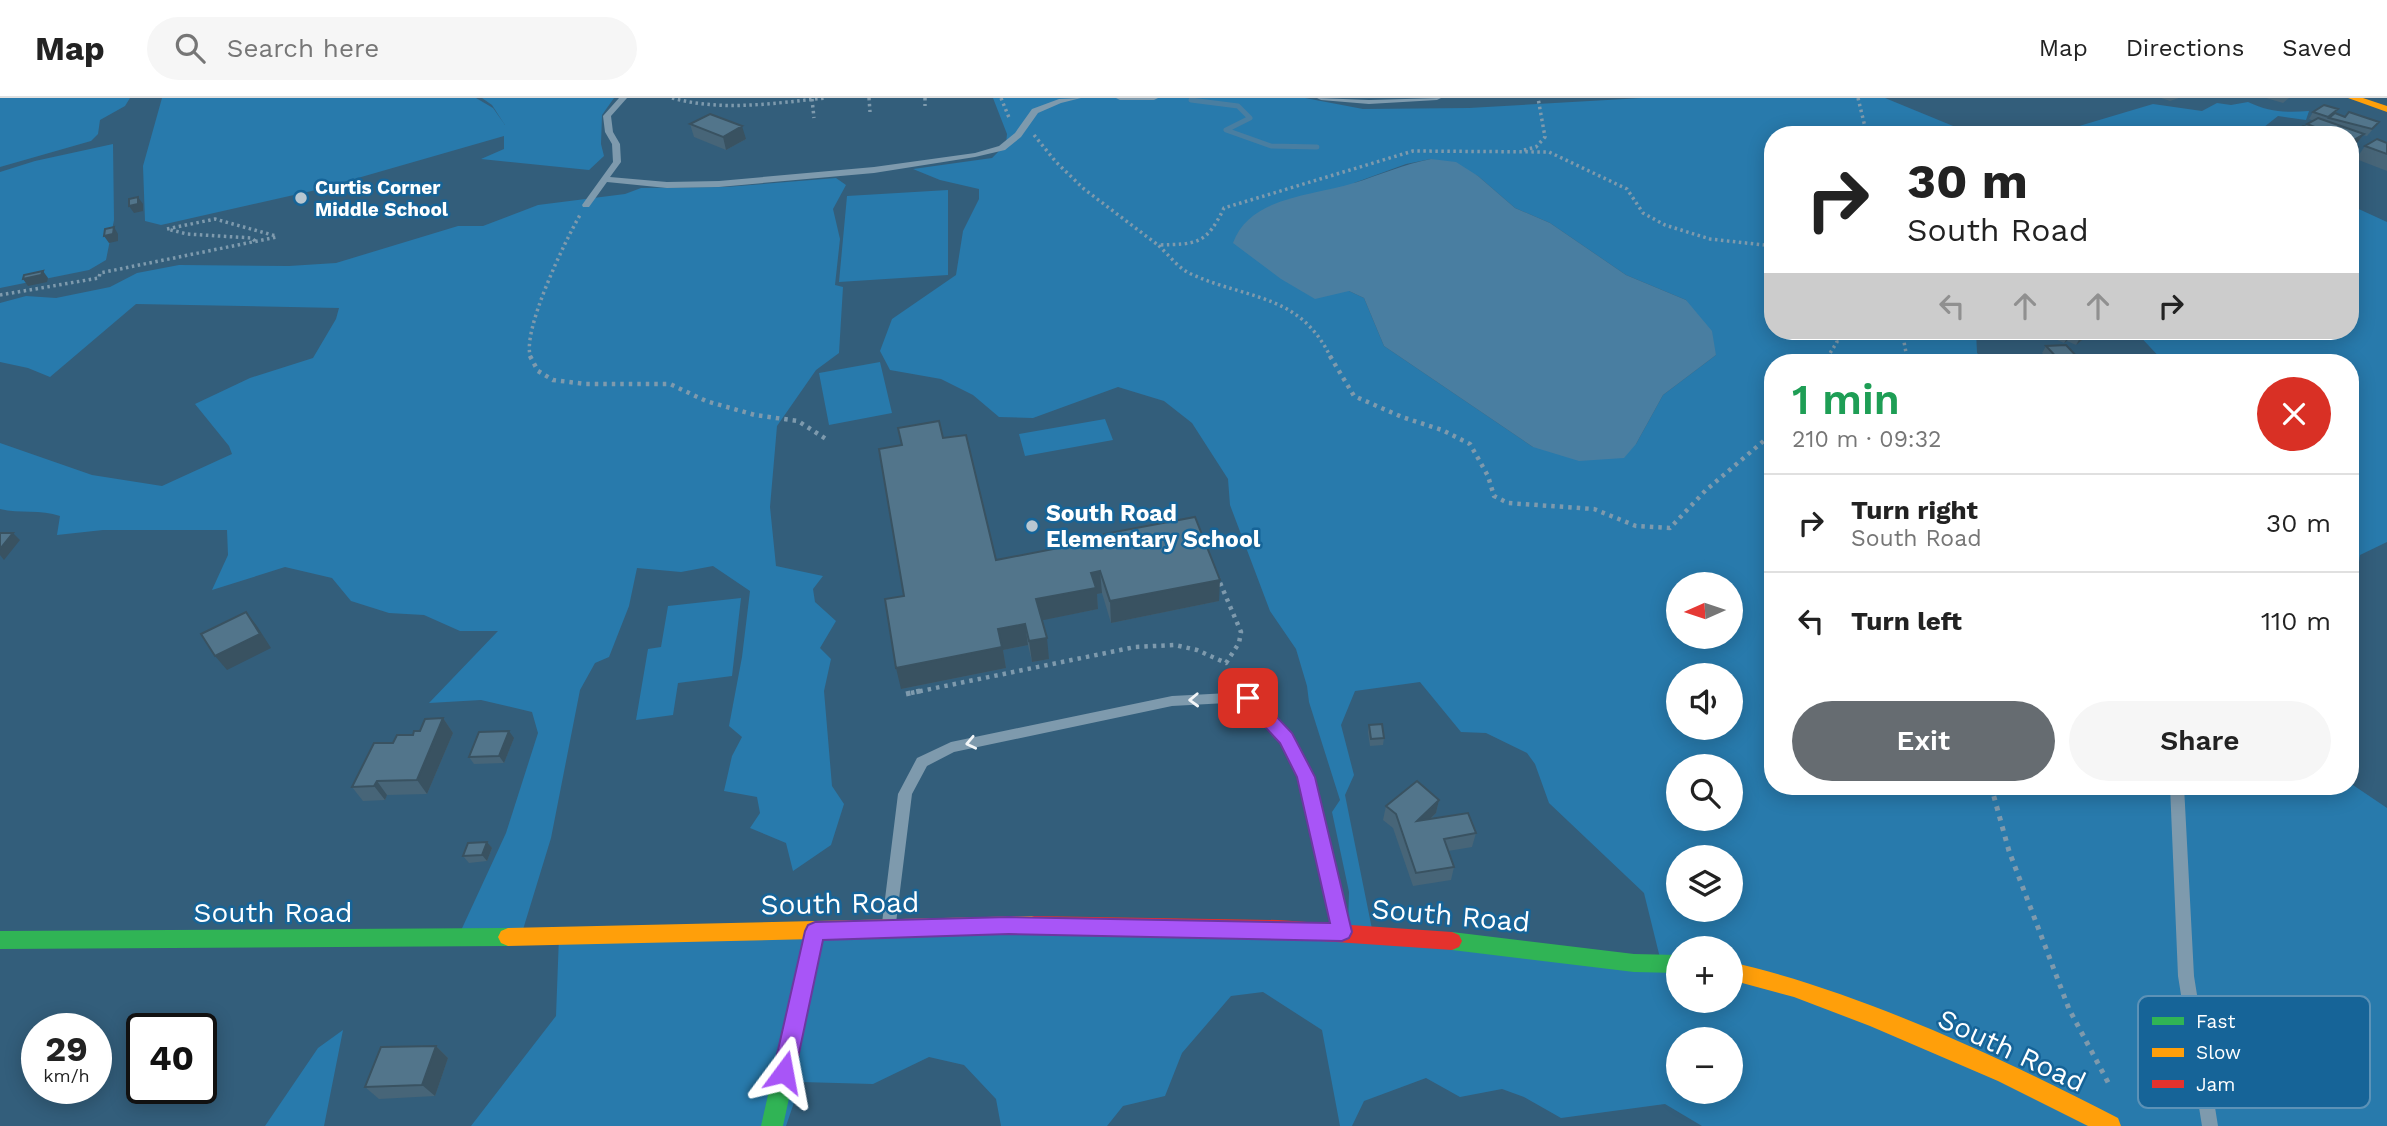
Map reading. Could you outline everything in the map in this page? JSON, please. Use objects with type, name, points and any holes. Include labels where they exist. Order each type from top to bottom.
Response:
[{"type":"street","points":[[2353,98],[2387,109]]},
{"type":"street","name":"South Road","points":[[0,940],[427,939],[1009,925],[1342,932],[1666,963]]},
{"type":"street","points":[[772,1126],[815,931]]},
{"type":"street","name":"South Road","points":[[1743,974],[1821,997],[1938,1043],[2110,1126]]},
{"type":"lane","points":[[586,205],[617,162],[616,144],[609,132],[607,116],[623,98]]},
{"type":"lane","points":[[605,179],[667,185],[719,184],[874,170],[975,155],[1002,148],[1035,111],[1059,101],[1077,98]]},
{"type":"lane","points":[[1120,98],[1154,98]]},
{"type":"lane","points":[[1321,98],[1368,102],[1437,98]]},
{"type":"lane","points":[[888,930],[905,794],[922,762],[951,747],[1172,701],[1248,698],[1286,738],[1306,777],[1342,932]]},
{"type":"lane","points":[[2177,795],[2189,996]]},
{"type":"lane","points":[[2207,1108],[2210,1126]]},
{"type":"path","points":[[672,98],[686,103],[723,107],[826,98]]},
{"type":"path","points":[[869,98],[870,111]]},
{"type":"path","points":[[925,98],[925,106]]},
{"type":"path","points":[[1001,98],[1019,127],[1042,142],[1056,162],[1084,190],[1158,245],[1188,273],[1274,302],[1304,318],[1322,339],[1337,371],[1354,396],[1402,417],[1442,430],[1470,444],[1488,476],[1494,495],[1507,503],[1594,509],[1636,526],[1670,528],[1685,510],[1764,440]]},
{"type":"path","points":[[1517,152],[1536,147],[1545,137],[1538,98]]},
{"type":"path","points":[[1858,98],[1865,126]]},
{"type":"path","points":[[812,99],[814,118]]},
{"type":"path","points":[[1158,245],[1188,245],[1205,241],[1214,230],[1224,208],[1413,151],[1549,152],[1627,189],[1632,199],[1649,217],[1697,235],[1764,246]]},
{"type":"path","points":[[586,205],[568,236],[530,330],[528,351],[538,371],[553,380],[586,384],[670,384],[718,404],[755,415],[798,421],[826,439]]},
{"type":"path","points":[[0,295],[99,278],[100,273],[277,237],[215,219],[167,229],[187,234],[252,238],[255,241]]},
{"type":"path","points":[[906,694],[1135,648],[1175,645],[1197,650],[1226,663],[1239,643],[1241,632],[1215,571]]},
{"type":"path","points":[[1993,795],[2009,851],[2069,1009],[2109,1080],[2112,1092]]},
{"type":"shaded area","points":[[0,98],[130,98],[125,106],[100,120],[98,134],[91,141],[0,167]]},
{"type":"shaded area","points":[[162,98],[476,98],[493,108],[505,125],[492,105],[482,98],[614,98],[602,115],[601,144],[604,156],[589,170],[481,159],[504,149],[504,136],[316,190],[161,225],[145,221],[143,166]]},
{"type":"shaded area","points":[[993,98],[1305,98],[1363,109],[1469,108],[1642,98],[1885,98],[1953,126],[1764,126],[1764,340],[1976,340],[1978,354],[1764,354],[1764,795],[2359,795],[2359,789],[2387,808],[2387,1126],[1702,1126],[1665,1104],[1561,1118],[1524,1097],[1502,1089],[1460,1097],[1426,1078],[1364,1101],[1352,1126],[1340,1126],[1322,1030],[1263,992],[1231,996],[1182,1053],[1165,1096],[1123,1106],[1107,1126],[1001,1126],[996,1099],[964,1065],[929,1057],[873,1084],[801,1082],[786,1126],[471,1126],[556,1016],[559,936],[458,937],[506,833],[538,733],[532,712],[481,700],[429,703],[498,631],[460,631],[424,615],[389,613],[351,601],[332,578],[285,567],[212,590],[228,555],[227,530],[103,530],[57,535],[60,516],[0,509],[0,443],[92,475],[162,486],[232,454],[229,446],[195,404],[250,378],[313,358],[336,319],[339,308],[136,304],[50,377],[28,368],[0,362],[0,303],[26,296],[56,298],[110,287],[137,273],[179,265],[289,266],[336,263],[458,226],[483,226],[538,205],[625,194],[641,188],[726,187],[836,178],[846,185],[833,209],[840,239],[835,285],[843,287],[839,353],[816,370],[777,426],[770,507],[776,566],[823,576],[813,589],[815,602],[836,621],[820,648],[831,659],[824,691],[832,786],[844,804],[831,845],[793,871],[786,843],[750,828],[760,813],[757,797],[724,791],[732,756],[742,737],[729,726],[742,657],[750,591],[713,566],[681,572],[637,568],[629,606],[609,657],[595,663],[580,690],[551,838],[521,936],[1348,926],[1349,892],[1332,812],[1340,800],[1309,702],[1296,649],[1270,611],[1230,505],[1228,479],[1192,423],[1164,401],[1118,387],[1033,418],[999,417],[973,395],[941,379],[890,370],[880,351],[892,319],[956,275],[963,231],[979,199],[979,189],[940,180],[913,169],[992,158],[1006,144],[1007,134]],"holes":[[[1431,159],[1478,176],[1515,208],[1550,223],[1626,275],[1686,300],[1716,355],[1663,395],[1636,444],[1533,447],[1384,346],[1364,298],[1349,291],[1354,183],[1406,164]],[[1420,682],[1461,732],[1486,733],[1527,753],[1535,764],[1549,803],[1644,893],[1661,962],[1372,929],[1345,795],[1354,775],[1341,725],[1355,691]]]},
{"type":"shaded area","points":[[2248,102],[2278,111],[2309,111],[2306,120],[2278,116],[2265,126],[2079,126],[2153,104],[2202,111],[2217,103],[2231,105]]},
{"type":"shaded area","points":[[113,144],[114,220],[106,260],[89,270],[0,288],[0,172],[35,161]]},
{"type":"shaded area","points":[[1431,159],[1456,162],[1478,176],[1515,208],[1550,223],[1626,275],[1686,300],[1712,331],[1716,355],[1663,395],[1636,444],[1624,458],[1579,461],[1533,447],[1384,346],[1364,298],[1349,291],[1315,299],[1281,279],[1233,243],[1241,227],[1253,216],[1284,200],[1354,183]]},
{"type":"shaded area","points":[[948,190],[948,275],[839,282],[847,196]]},
{"type":"shaded area","points":[[2359,209],[2387,222],[2387,542],[2360,555],[2359,562],[2359,354],[2157,354],[2143,340],[2359,340]]},
{"type":"shaded area","points":[[880,362],[892,413],[829,425],[819,373]]},
{"type":"shaded area","points":[[1105,419],[1113,440],[1025,456],[1019,434]]},
{"type":"shaded area","points":[[741,598],[732,676],[678,683],[673,715],[636,720],[648,649],[661,647],[668,606]]},
{"type":"shaded area","points":[[343,1030],[324,1126],[265,1126],[318,1048]]},
{"type":"building","points":[[2324,105],[2338,109],[2328,117],[2313,112]]},
{"type":"building","points":[[2349,112],[2379,122],[2372,129],[2329,118],[2335,113],[2345,117]]},
{"type":"building","points":[[710,114],[742,126],[723,137],[690,124]]},
{"type":"building","points":[[2318,118],[2341,126],[2312,126],[2307,124]]},
{"type":"building","points":[[2377,139],[2387,143],[2387,154],[2365,146]]},
{"type":"building","points":[[138,197],[138,204],[129,206],[129,199]]},
{"type":"building","points":[[114,227],[113,234],[104,236],[105,229]]},
{"type":"building","points":[[43,271],[41,275],[23,279],[24,275]]},
{"type":"building","points":[[2066,345],[2074,354],[2054,354],[2046,346]]},
{"type":"building","points":[[939,421],[943,438],[966,435],[996,560],[1105,539],[1104,534],[1195,517],[1220,580],[1110,601],[1100,571],[1091,573],[1096,588],[1036,599],[1047,638],[1029,641],[1025,624],[998,629],[1002,647],[896,668],[885,599],[904,596],[879,449],[902,445],[898,428]]},
{"type":"building","points":[[0,533],[13,533],[0,549]]},
{"type":"building","points":[[246,612],[260,634],[215,656],[201,634]]},
{"type":"building","points":[[443,718],[417,780],[377,781],[374,786],[352,787],[374,743],[393,743],[397,735],[413,735],[414,731],[420,731],[425,719]]},
{"type":"building","points":[[1382,724],[1384,738],[1371,739],[1369,725]]},
{"type":"building","points":[[509,731],[499,756],[469,757],[479,732]]},
{"type":"building","points":[[1417,781],[1439,800],[1417,821],[1468,813],[1476,833],[1444,839],[1454,867],[1416,873],[1396,814],[1386,806]]},
{"type":"building","points":[[487,842],[482,855],[463,856],[468,843]]},
{"type":"building","points":[[436,1046],[422,1085],[365,1087],[381,1047]]},
{"type":"waterway","points":[[1191,100],[1238,106],[1250,118],[1226,130],[1271,146],[1317,147]]},
{"type":"traffic: fast","points":[[772,1126],[815,931]]},
{"type":"traffic: fast","points":[[0,940],[508,937]]},
{"type":"traffic: fast","points":[[1452,941],[1634,963],[1666,964]]},
{"type":"traffic: slow","points":[[2353,98],[2387,109]]},
{"type":"traffic: slow","points":[[508,937],[1034,925]]},
{"type":"traffic: slow","points":[[1743,974],[1794,988],[1897,1027],[2005,1074],[2110,1126]]},
{"type":"traffic: jam","points":[[1034,925],[1278,929],[1452,941]]},
{"type":"place","name":"Curtis Corner Middle School","points":[[301,198]]},
{"type":"place","name":"South Road Elementary School","points":[[1032,526]]},
{"type":"route","points":[[784,1072],[815,931],[1009,925],[1342,932],[1306,777],[1286,738],[1248,698]]}]
